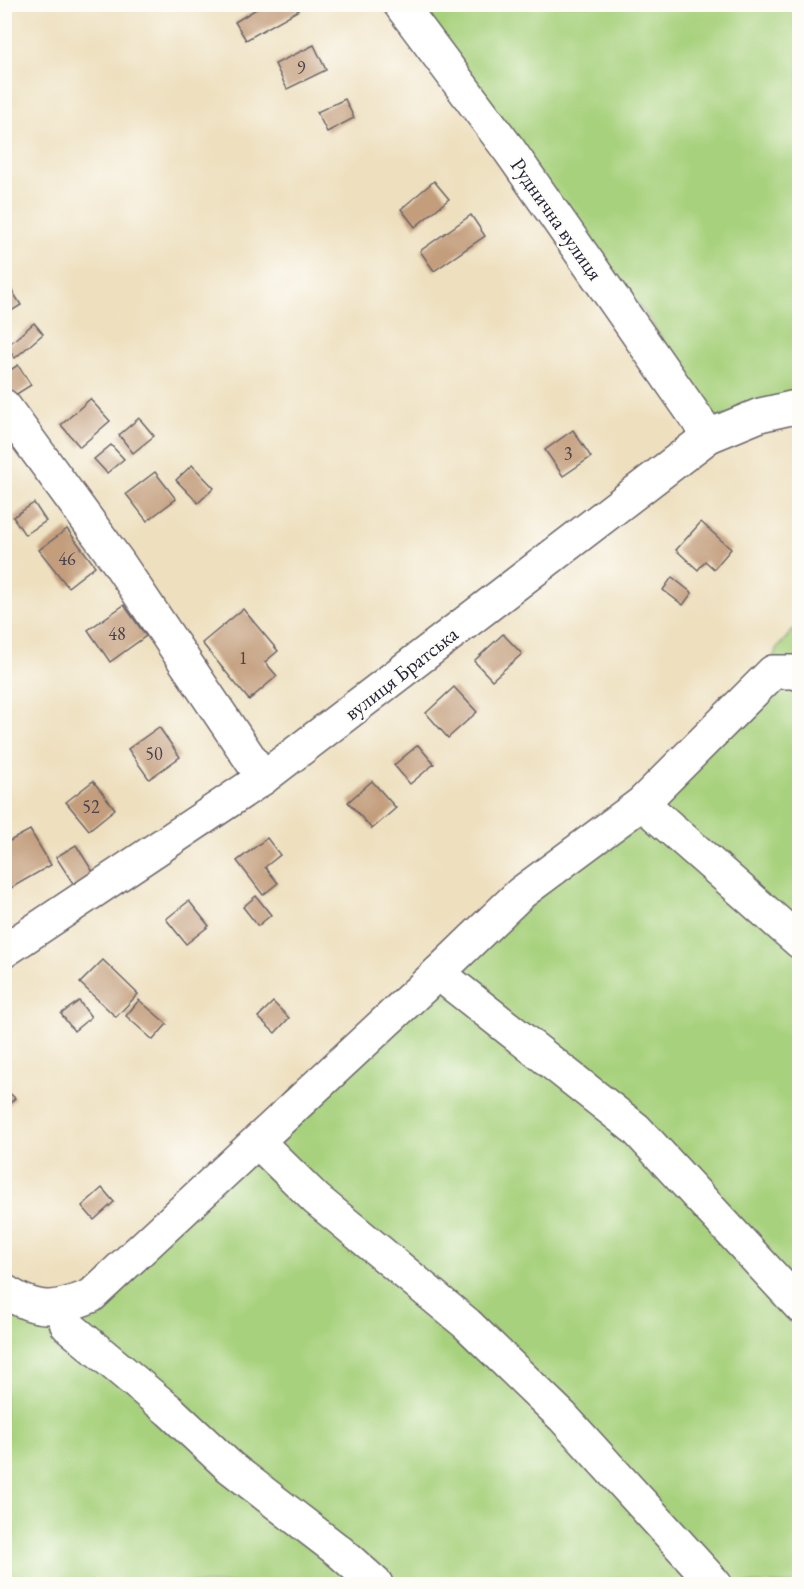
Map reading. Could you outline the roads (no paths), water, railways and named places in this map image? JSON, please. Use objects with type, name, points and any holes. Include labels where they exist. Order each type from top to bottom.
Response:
[{"type":"street","name":"Руднична вулиця","points":[[400,4],[510,151],[709,436]]},
{"type":"street","points":[[4,405],[118,562],[263,778]]},
{"type":"street","name":"вулиця Братська","points":[[4,951],[263,778],[709,436],[760,414],[800,406]]},
{"type":"street","points":[[4,1291],[34,1306],[61,1307],[92,1296],[438,973],[521,892],[642,803],[773,672],[800,674]]},
{"type":"street","points":[[642,803],[800,942]]},
{"type":"street","points":[[438,973],[636,1129],[800,1306]]},
{"type":"street","points":[[258,1142],[316,1199],[467,1324],[563,1417],[715,1584]]},
{"type":"street","points":[[61,1307],[67,1325],[170,1411],[230,1467],[340,1552],[376,1584]]}]
